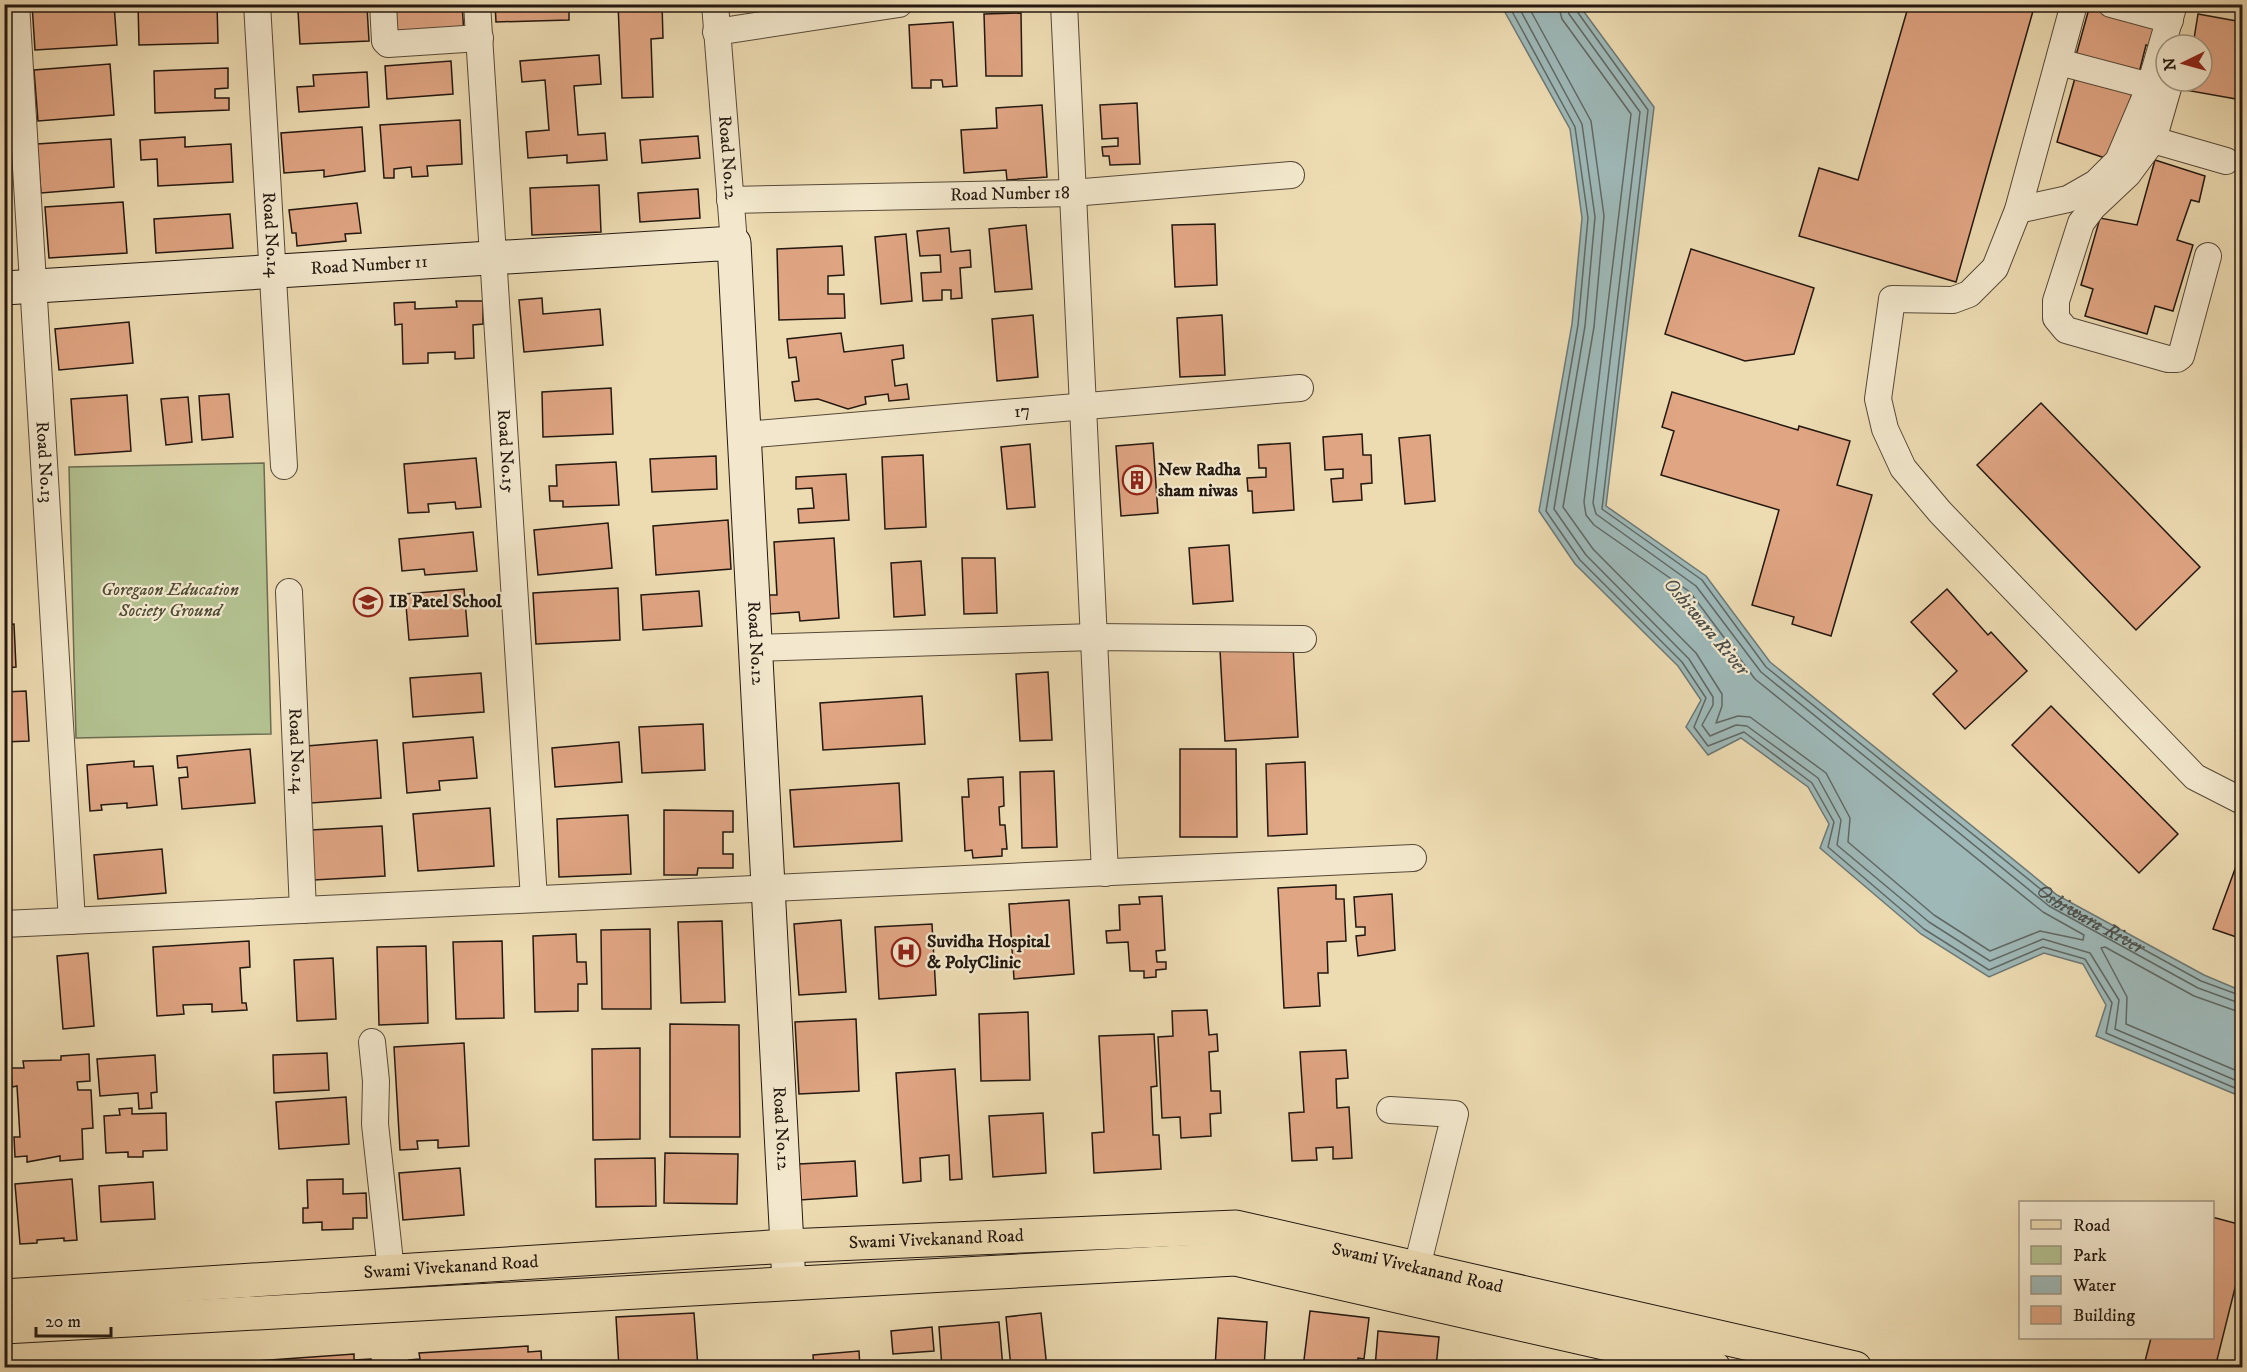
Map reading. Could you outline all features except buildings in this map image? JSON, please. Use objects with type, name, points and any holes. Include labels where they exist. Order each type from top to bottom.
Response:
[{"type":"main road","name":"Swami Vivekanand Road","points":[[4,1296],[787,1246],[1219,1226],[1255,1230],[1353,1269],[1714,1368]]},
{"type":"main road","name":"Swami Vivekanand Road","points":[[4,1327],[1235,1259],[1353,1269],[1417,1267],[1855,1368]]},
{"type":"street","name":"Road No.13","points":[[16,4],[19,287],[72,921]]},
{"type":"street","name":"Road No.14","points":[[257,4],[284,466]]},
{"type":"street","points":[[383,4],[385,41],[388,44],[473,39],[465,4]]},
{"type":"street","name":"Road No.15","points":[[477,4],[473,39],[493,258],[534,899]]},
{"type":"street","name":"Road No.12","points":[[714,4],[734,243],[789,1283]]},
{"type":"street","points":[[716,32],[899,4]]},
{"type":"street","points":[[1064,4],[1105,873]]},
{"type":"street","points":[[2074,4],[2018,210],[1995,268],[1969,294],[1953,300],[1892,299],[1878,399],[1885,429],[1903,468],[1940,512],[2195,777],[2242,801]]},
{"type":"street","points":[[2111,4],[2172,12],[2168,33]]},
{"type":"street","points":[[2184,33],[2192,4]]},
{"type":"street","points":[[2059,62],[2154,82]]},
{"type":"street","points":[[2018,210],[2068,198],[2108,174],[2118,161],[2155,93]]},
{"type":"street","points":[[2159,93],[2153,140],[2128,174],[2093,207],[2081,223],[2056,301],[2056,318],[2066,330],[2168,359],[2176,359],[2181,356],[2208,256]]},
{"type":"street","points":[[2153,140],[2226,161]]},
{"type":"street","name":"Road Number 18","points":[[730,200],[1072,194],[1291,175]]},
{"type":"street","name":"Road Number 11","points":[[19,287],[734,243]]},
{"type":"street","name":"17","points":[[744,435],[1300,388]]},
{"type":"street","name":"Road No.14","points":[[289,592],[303,910]]},
{"type":"street","points":[[755,648],[1094,638],[1303,639]]},
{"type":"street","points":[[4,924],[1413,858]]},
{"type":"street","points":[[372,1042],[376,1081],[375,1124],[391,1271]]},
{"type":"street","points":[[1390,1110],[1455,1114],[1417,1267]]},
{"type":"green space","name":"Goregaon Education Society Ground","points":[[264,463],[271,734],[76,738],[69,467]]},
{"type":"water","name":"Oshiwara River","points":[[1501,5],[1579,5],[1654,107],[1606,506],[1706,576],[1770,662],[2057,895],[2204,975],[2242,991],[2242,1097],[2096,1036],[2106,1005],[2083,964],[2044,953],[1989,977],[1921,934],[1820,848],[1829,824],[1808,787],[1741,738],[1708,755],[1686,727],[1701,700],[1678,666],[1575,564],[1539,511],[1572,324],[1582,218],[1570,129]]},
{"type":"place","name":"New Radha sham niwas","points":[[1137,480]]},
{"type":"place","name":"IB Patel School","points":[[368,602]]},
{"type":"place","name":"Suvidha Hospital & PolyClinic","points":[[906,952]]}]
